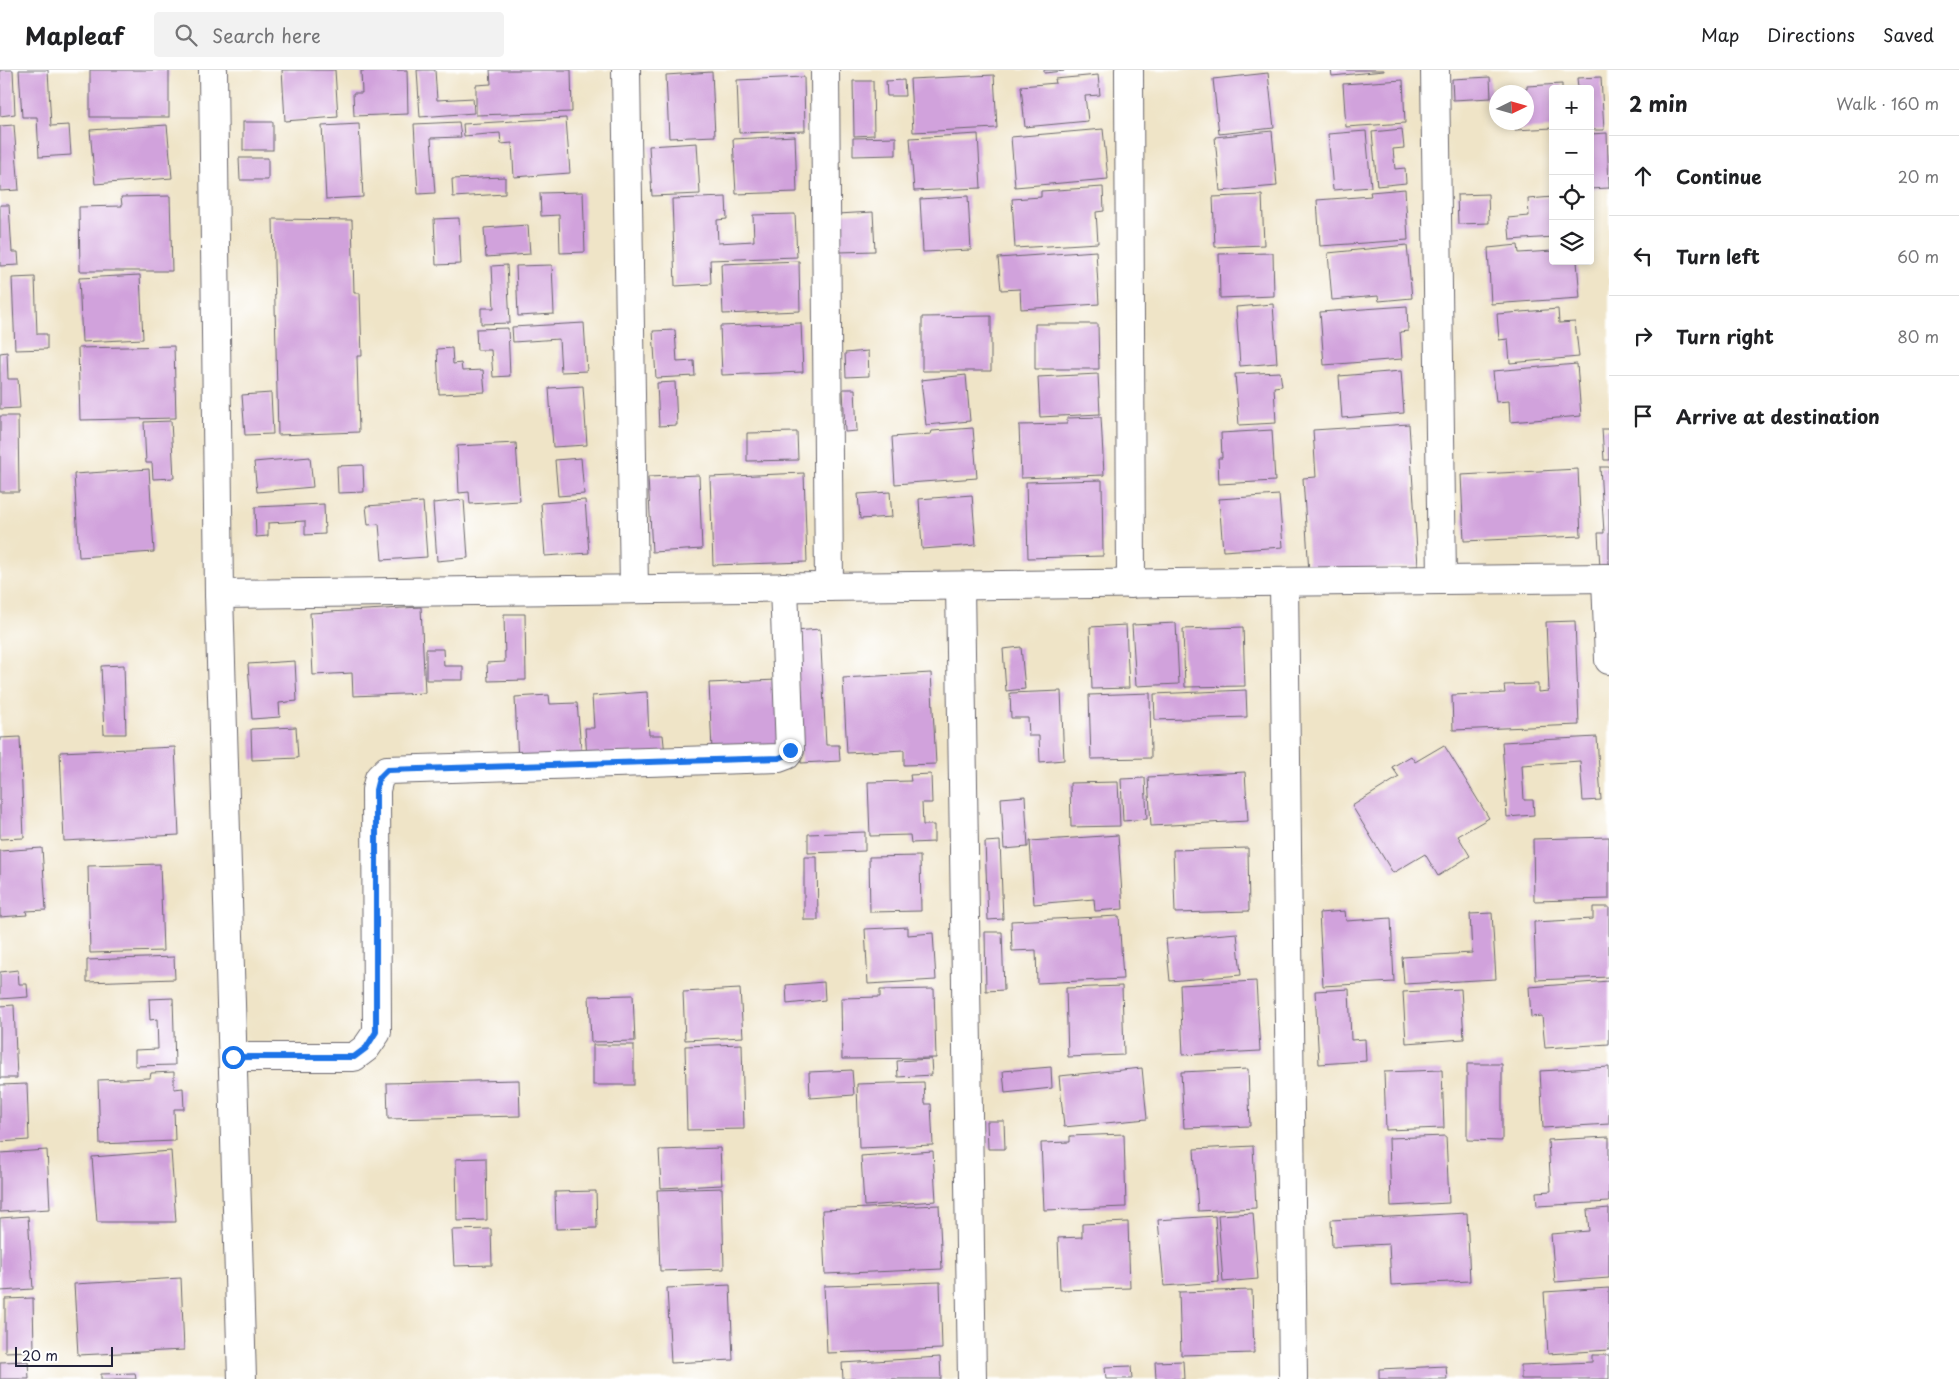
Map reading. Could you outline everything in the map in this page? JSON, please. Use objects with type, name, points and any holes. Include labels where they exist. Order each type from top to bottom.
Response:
[{"type":"street","points":[[213,70],[219,594],[242,1379]]},
{"type":"street","points":[[626,70],[634,589]]},
{"type":"street","points":[[825,70],[829,587]]},
{"type":"street","points":[[1129,70],[1131,584]]},
{"type":"street","points":[[1435,70],[1442,580]]},
{"type":"street","points":[[219,594],[1607,578],[1609,660]]},
{"type":"street","points":[[1284,582],[1293,1379]]},
{"type":"street","points":[[960,586],[972,1379]]},
{"type":"street","points":[[233,1057],[354,1057],[366,1048],[376,1032],[376,790],[379,778],[387,770],[779,758],[787,755],[790,750],[784,587]]},
{"type":"building","points":[[0,70],[13,70],[15,114],[0,116]]},
{"type":"building","points":[[19,70],[48,70],[51,126],[69,125],[71,155],[39,157],[37,117],[22,117]]},
{"type":"building","points":[[90,70],[169,70],[169,117],[90,117]]},
{"type":"building","points":[[282,70],[335,70],[338,117],[285,121]]},
{"type":"building","points":[[407,70],[408,114],[354,116],[353,93],[362,93],[361,71]]},
{"type":"building","points":[[417,70],[435,70],[437,100],[473,98],[474,113],[420,117]]},
{"type":"building","points":[[490,70],[571,70],[572,112],[476,115],[476,85],[491,84]]},
{"type":"building","points":[[1044,70],[1064,70],[1064,71],[1044,73]]},
{"type":"building","points":[[1331,70],[1384,70],[1384,71],[1332,76]]},
{"type":"building","points":[[712,72],[715,136],[669,138],[666,75]]},
{"type":"building","points":[[1268,73],[1274,128],[1219,134],[1213,79]]},
{"type":"building","points":[[994,75],[997,128],[913,132],[910,79]]},
{"type":"building","points":[[1098,75],[1100,95],[1085,96],[1088,121],[1025,127],[1021,86],[1056,83],[1055,79]]},
{"type":"building","points":[[804,77],[805,131],[739,133],[737,80]]},
{"type":"building","points":[[1490,77],[1489,98],[1453,100],[1452,79]]},
{"type":"building","points":[[1601,77],[1604,130],[1594,130],[1594,85],[1578,85],[1577,78]]},
{"type":"building","points":[[904,80],[905,96],[887,96],[886,81]]},
{"type":"building","points":[[1403,80],[1405,123],[1346,127],[1343,84]]},
{"type":"building","points":[[853,81],[873,81],[874,135],[854,136]]},
{"type":"building","points":[[1562,84],[1549,85],[1549,128],[1534,129],[1534,86]]},
{"type":"building","points":[[566,118],[570,173],[514,177],[512,143],[501,144],[500,133],[464,136],[463,124]]},
{"type":"building","points":[[243,122],[273,122],[273,150],[243,150]]},
{"type":"building","points":[[459,122],[461,137],[431,138],[435,193],[418,194],[414,124]]},
{"type":"building","points":[[359,124],[363,197],[326,199],[322,126]]},
{"type":"building","points":[[14,125],[19,190],[0,191],[0,126]]},
{"type":"building","points":[[167,125],[172,178],[95,184],[90,130]]},
{"type":"building","points":[[1103,129],[1108,179],[1015,187],[1011,137]]},
{"type":"building","points":[[1402,129],[1404,148],[1393,149],[1395,169],[1405,168],[1406,183],[1377,186],[1372,132]]},
{"type":"building","points":[[1272,131],[1277,186],[1220,191],[1215,137]]},
{"type":"building","points":[[1366,131],[1371,187],[1333,190],[1328,134]]},
{"type":"building","points":[[1607,133],[1609,188],[1594,189],[1594,134]]},
{"type":"building","points":[[978,134],[981,188],[914,191],[910,138]]},
{"type":"building","points":[[795,136],[797,192],[736,194],[733,139]]},
{"type":"building","points":[[896,137],[896,155],[853,156],[853,138]]},
{"type":"building","points":[[697,143],[700,194],[652,196],[649,146]]},
{"type":"building","points":[[239,158],[268,158],[268,180],[240,180]]},
{"type":"building","points":[[505,177],[505,194],[453,197],[452,179]]},
{"type":"building","points":[[1103,187],[1104,211],[1096,212],[1098,243],[1015,248],[1012,199],[1041,197],[1041,191]]},
{"type":"building","points":[[1405,189],[1408,240],[1320,246],[1317,200],[1371,196],[1370,192]]},
{"type":"building","points":[[583,192],[585,252],[560,253],[559,215],[541,216],[540,193]]},
{"type":"building","points":[[1488,194],[1489,223],[1458,224],[1457,195]]},
{"type":"building","points":[[1262,195],[1264,245],[1215,247],[1213,197]]},
{"type":"building","points":[[170,196],[172,271],[80,271],[79,207],[122,206],[121,197]]},
{"type":"building","points":[[968,196],[971,250],[923,252],[920,199]]},
{"type":"building","points":[[726,197],[727,219],[717,220],[718,243],[754,241],[753,215],[795,214],[797,257],[710,260],[711,284],[675,286],[672,199]]},
{"type":"building","points":[[1549,197],[1549,237],[1510,240],[1508,218],[1529,216],[1528,199]]},
{"type":"building","points":[[0,205],[9,205],[12,252],[18,252],[19,265],[0,266]]},
{"type":"building","points":[[873,212],[875,251],[840,252],[838,214]]},
{"type":"building","points":[[459,218],[461,264],[436,265],[434,219]]},
{"type":"building","points":[[273,219],[352,220],[354,293],[360,293],[362,356],[357,356],[359,432],[278,435]]},
{"type":"building","points":[[528,225],[530,254],[486,257],[484,228]]},
{"type":"building","points":[[1407,245],[1412,298],[1379,301],[1378,296],[1332,300],[1328,253]]},
{"type":"building","points":[[1518,245],[1519,253],[1549,251],[1549,265],[1577,265],[1580,298],[1491,304],[1488,248]]},
{"type":"building","points":[[1096,251],[1099,304],[1021,309],[1020,289],[1001,290],[998,258]]},
{"type":"building","points":[[1273,253],[1274,296],[1220,298],[1219,254]]},
{"type":"building","points":[[799,261],[800,311],[723,314],[721,264]]},
{"type":"building","points":[[507,265],[510,323],[481,324],[481,308],[494,308],[492,266]]},
{"type":"building","points":[[552,265],[554,314],[518,316],[516,266]]},
{"type":"building","points":[[140,275],[143,339],[82,342],[79,278]]},
{"type":"building","points":[[35,277],[37,334],[47,334],[47,349],[15,350],[12,278]]},
{"type":"building","points":[[1273,304],[1277,363],[1240,366],[1236,307]]},
{"type":"building","points":[[1407,306],[1408,331],[1400,332],[1402,359],[1324,365],[1320,312]]},
{"type":"building","points":[[1558,309],[1559,323],[1575,322],[1579,357],[1510,363],[1508,339],[1499,340],[1497,314]]},
{"type":"building","points":[[991,316],[991,371],[922,371],[922,317]]},
{"type":"building","points":[[584,323],[587,371],[561,372],[559,339],[513,342],[512,327]]},
{"type":"building","points":[[801,323],[803,372],[722,375],[720,326]]},
{"type":"building","points":[[1035,324],[1098,324],[1099,369],[1035,369]]},
{"type":"building","points":[[508,328],[510,376],[493,377],[491,350],[477,350],[476,329]]},
{"type":"building","points":[[675,330],[677,362],[694,361],[695,376],[656,378],[653,331]]},
{"type":"building","points":[[174,346],[176,418],[80,420],[78,348]]},
{"type":"building","points":[[452,348],[453,364],[461,363],[462,371],[483,370],[485,392],[439,394],[437,349]]},
{"type":"building","points":[[868,351],[869,376],[846,377],[845,353]]},
{"type":"building","points":[[7,352],[8,379],[18,379],[20,408],[0,409],[0,353]]},
{"type":"building","points":[[1577,364],[1581,416],[1510,422],[1509,401],[1496,402],[1493,371]]},
{"type":"building","points":[[1401,371],[1404,413],[1342,418],[1339,376]]},
{"type":"building","points":[[1280,372],[1282,386],[1274,387],[1276,423],[1239,425],[1235,374]]},
{"type":"building","points":[[1098,374],[1100,414],[1040,417],[1038,377]]},
{"type":"building","points":[[966,375],[970,421],[926,425],[921,380]]},
{"type":"building","points":[[675,382],[677,425],[659,426],[657,383]]},
{"type":"building","points":[[583,386],[587,445],[553,447],[549,388]]},
{"type":"building","points":[[843,389],[855,389],[857,431],[845,432]]},
{"type":"building","points":[[271,393],[273,434],[245,435],[242,395]]},
{"type":"building","points":[[0,416],[18,416],[19,492],[0,492]]},
{"type":"building","points":[[1101,417],[1104,475],[1021,478],[1019,425],[1067,424],[1067,418]]},
{"type":"building","points":[[171,421],[174,478],[153,479],[152,463],[146,463],[144,422]]},
{"type":"building","points":[[1409,424],[1418,566],[1309,573],[1303,478],[1316,477],[1313,430]]},
{"type":"building","points":[[973,428],[977,478],[895,484],[892,437],[931,434],[932,431]]},
{"type":"building","points":[[1602,429],[1609,429],[1609,460],[1604,460]]},
{"type":"building","points":[[1272,430],[1275,481],[1219,484],[1218,458],[1222,458],[1221,433]]},
{"type":"building","points":[[797,432],[798,460],[747,461],[747,433]]},
{"type":"building","points":[[516,443],[520,501],[470,504],[469,492],[459,493],[457,446]]},
{"type":"building","points":[[310,457],[313,487],[257,492],[254,462]]},
{"type":"building","points":[[581,458],[584,494],[558,496],[555,460]]},
{"type":"building","points":[[363,465],[364,492],[338,493],[337,466]]},
{"type":"building","points":[[1600,467],[1609,467],[1609,568],[1600,568],[1598,533],[1604,533]]},
{"type":"building","points":[[149,469],[154,552],[79,557],[74,474]]},
{"type":"building","points":[[1578,469],[1581,536],[1464,541],[1461,475]]},
{"type":"building","points":[[804,473],[807,562],[713,565],[710,477]]},
{"type":"building","points":[[699,475],[702,549],[652,552],[648,477]]},
{"type":"building","points":[[1102,480],[1103,556],[1028,558],[1026,482]]},
{"type":"building","points":[[890,492],[892,517],[860,519],[858,494]]},
{"type":"building","points":[[972,495],[976,545],[922,549],[919,499]]},
{"type":"building","points":[[1279,495],[1283,547],[1223,551],[1219,499]]},
{"type":"building","points":[[464,500],[468,558],[437,561],[433,503]]},
{"type":"building","points":[[585,500],[589,553],[545,556],[541,503]]},
{"type":"building","points":[[423,502],[427,557],[382,560],[379,524],[368,525],[366,506]]},
{"type":"building","points":[[324,504],[325,534],[305,535],[305,521],[268,523],[268,536],[256,537],[255,507]]},
{"type":"building","points":[[421,607],[425,693],[353,696],[352,673],[313,675],[310,613]]},
{"type":"building","points":[[504,614],[525,614],[526,680],[488,681],[487,663],[505,662]]},
{"type":"building","points":[[1575,621],[1579,725],[1453,730],[1452,695],[1505,693],[1504,685],[1538,684],[1538,692],[1549,691],[1546,622]]},
{"type":"building","points":[[1176,623],[1179,684],[1136,686],[1132,625]]},
{"type":"building","points":[[1126,625],[1129,688],[1092,689],[1090,627]]},
{"type":"building","points":[[1243,627],[1245,686],[1185,687],[1183,629]]},
{"type":"building","points":[[820,629],[826,745],[839,745],[840,761],[801,763],[795,631]]},
{"type":"building","points":[[1021,647],[1025,689],[1006,691],[1003,649]]},
{"type":"building","points":[[426,649],[443,649],[444,666],[463,666],[463,680],[426,680]]},
{"type":"building","points":[[295,661],[297,701],[279,703],[280,717],[252,719],[248,664]]},
{"type":"building","points":[[124,665],[126,734],[104,734],[101,666]]},
{"type":"building","points":[[931,673],[936,764],[904,765],[904,750],[847,753],[843,678]]},
{"type":"building","points":[[777,680],[781,747],[712,751],[709,683]]},
{"type":"building","points":[[1246,690],[1247,717],[1155,720],[1154,694]]},
{"type":"building","points":[[1061,691],[1064,760],[1040,762],[1039,736],[1029,736],[1028,718],[1011,718],[1010,693]]},
{"type":"building","points":[[647,692],[649,735],[663,735],[665,755],[587,759],[585,728],[594,728],[592,696]]},
{"type":"building","points":[[1150,693],[1151,758],[1091,759],[1089,695]]},
{"type":"building","points":[[549,695],[550,704],[577,703],[582,759],[518,763],[515,697]]},
{"type":"building","points":[[296,727],[298,758],[252,760],[251,729]]},
{"type":"building","points":[[20,737],[24,838],[0,839],[0,738]]},
{"type":"building","points":[[1597,737],[1601,800],[1583,801],[1580,761],[1522,765],[1524,800],[1533,800],[1534,815],[1507,817],[1502,742]]},
{"type":"building","points":[[1444,745],[1489,818],[1458,836],[1470,856],[1438,876],[1425,854],[1393,873],[1352,806],[1399,777],[1392,767],[1411,756],[1415,762]]},
{"type":"building","points":[[175,747],[179,835],[64,841],[60,752]]},
{"type":"building","points":[[1245,772],[1248,821],[1151,826],[1148,777]]},
{"type":"building","points":[[931,774],[932,803],[922,803],[923,825],[934,825],[934,842],[911,843],[910,835],[870,836],[868,782],[911,781],[910,775]]},
{"type":"building","points":[[1145,778],[1147,819],[1123,821],[1121,779]]},
{"type":"building","points":[[1118,782],[1120,826],[1071,827],[1070,783]]},
{"type":"building","points":[[1025,796],[1028,847],[1004,849],[1001,798]]},
{"type":"building","points":[[865,832],[865,851],[808,853],[808,834]]},
{"type":"building","points":[[1118,835],[1123,909],[1095,911],[1094,899],[1034,904],[1030,841]]},
{"type":"building","points":[[1609,837],[1609,899],[1534,901],[1533,839]]},
{"type":"building","points":[[1000,841],[1003,919],[988,920],[985,842]]},
{"type":"building","points":[[42,848],[46,910],[26,911],[27,915],[0,917],[0,851]]},
{"type":"building","points":[[1248,848],[1249,911],[1175,913],[1173,850]]},
{"type":"building","points":[[920,856],[921,911],[870,912],[869,857]]},
{"type":"building","points":[[804,857],[817,857],[818,920],[804,920]]},
{"type":"building","points":[[160,864],[163,951],[90,953],[88,866]]},
{"type":"building","points":[[1593,907],[1609,907],[1609,977],[1536,980],[1534,922],[1593,919]]},
{"type":"building","points":[[1345,911],[1346,921],[1391,918],[1394,982],[1323,986],[1319,913]]},
{"type":"building","points":[[1492,913],[1496,979],[1404,984],[1402,957],[1472,953],[1470,914]]},
{"type":"building","points":[[1119,916],[1123,979],[1037,983],[1036,950],[1012,951],[1011,921]]},
{"type":"building","points":[[908,927],[908,935],[933,933],[936,980],[868,984],[865,929]]},
{"type":"building","points":[[985,932],[1002,932],[1004,990],[986,991]]},
{"type":"building","points":[[1237,933],[1241,975],[1170,981],[1166,939]]},
{"type":"building","points":[[174,957],[175,979],[87,982],[87,960]]},
{"type":"building","points":[[18,970],[19,984],[27,984],[28,997],[0,999],[0,972]]},
{"type":"building","points":[[1256,981],[1260,1051],[1183,1055],[1180,985]]},
{"type":"building","points":[[1609,981],[1609,1044],[1545,1048],[1542,1016],[1531,1017],[1529,987]]},
{"type":"building","points":[[824,982],[825,1000],[787,1004],[786,985]]},
{"type":"building","points":[[1122,986],[1124,1055],[1068,1057],[1066,988]]},
{"type":"building","points":[[740,989],[743,1037],[685,1040],[683,992]]},
{"type":"building","points":[[934,989],[936,1058],[842,1059],[841,998],[880,997],[880,990]]},
{"type":"building","points":[[1349,989],[1351,1040],[1365,1039],[1366,1061],[1319,1064],[1315,991]]},
{"type":"building","points":[[1461,989],[1464,1039],[1406,1043],[1403,992]]},
{"type":"building","points":[[633,995],[635,1041],[591,1042],[589,996]]},
{"type":"building","points":[[173,998],[175,1065],[135,1066],[135,1050],[158,1049],[157,1019],[150,1020],[149,999]]},
{"type":"building","points":[[14,1005],[17,1078],[0,1078],[0,1006]]},
{"type":"building","points":[[742,1044],[744,1129],[687,1130],[685,1046]]},
{"type":"building","points":[[593,1045],[634,1045],[634,1085],[593,1085]]},
{"type":"building","points":[[931,1059],[932,1075],[898,1077],[897,1061]]},
{"type":"building","points":[[1467,1064],[1502,1064],[1502,1141],[1467,1140]]},
{"type":"building","points":[[1051,1067],[1052,1088],[1005,1093],[1003,1071]]},
{"type":"building","points":[[1609,1067],[1609,1124],[1543,1128],[1540,1071]]},
{"type":"building","points":[[1142,1068],[1147,1119],[1064,1127],[1059,1076]]},
{"type":"building","points":[[1248,1069],[1250,1126],[1184,1128],[1181,1072]]},
{"type":"building","points":[[852,1070],[854,1095],[810,1098],[809,1072]]},
{"type":"building","points":[[1442,1070],[1444,1128],[1386,1130],[1384,1072]]},
{"type":"building","points":[[174,1072],[174,1089],[183,1088],[184,1109],[174,1109],[175,1141],[100,1144],[98,1080],[150,1078],[151,1073]]},
{"type":"building","points":[[519,1080],[520,1116],[388,1119],[387,1083]]},
{"type":"building","points":[[924,1082],[925,1104],[931,1104],[933,1145],[859,1148],[857,1084]]},
{"type":"building","points":[[27,1084],[29,1140],[0,1142],[0,1085]]},
{"type":"building","points":[[987,1121],[1004,1121],[1005,1149],[988,1149]]},
{"type":"building","points":[[1124,1134],[1126,1207],[1044,1210],[1041,1143],[1070,1142],[1070,1136]]},
{"type":"building","points":[[1446,1136],[1449,1203],[1391,1206],[1389,1138]]},
{"type":"building","points":[[1609,1137],[1609,1202],[1537,1206],[1536,1192],[1551,1191],[1548,1140]]},
{"type":"building","points":[[1253,1146],[1256,1208],[1198,1211],[1194,1149]]},
{"type":"building","points":[[720,1148],[722,1185],[661,1188],[659,1150]]},
{"type":"building","points":[[47,1150],[50,1209],[0,1212],[0,1153]]},
{"type":"building","points":[[171,1151],[176,1222],[97,1222],[92,1157]]},
{"type":"building","points":[[933,1151],[936,1201],[864,1206],[861,1156]]},
{"type":"building","points":[[486,1158],[487,1220],[457,1221],[456,1159]]},
{"type":"building","points":[[722,1188],[724,1269],[660,1271],[657,1190]]},
{"type":"building","points":[[596,1191],[597,1228],[556,1229],[555,1192]]},
{"type":"building","points":[[939,1205],[942,1269],[825,1274],[822,1210]]},
{"type":"building","points":[[1609,1208],[1609,1278],[1555,1282],[1551,1234],[1589,1231],[1587,1210]]},
{"type":"building","points":[[1253,1213],[1258,1279],[1223,1282],[1218,1215]]},
{"type":"building","points":[[1467,1213],[1470,1281],[1391,1285],[1389,1244],[1332,1247],[1331,1220]]},
{"type":"building","points":[[28,1216],[33,1289],[0,1291],[0,1218]]},
{"type":"building","points":[[1215,1216],[1219,1282],[1164,1286],[1158,1220]]},
{"type":"building","points":[[1128,1222],[1130,1288],[1060,1290],[1058,1238],[1082,1237],[1082,1224]]},
{"type":"building","points":[[491,1229],[492,1265],[454,1266],[452,1230]]},
{"type":"building","points":[[181,1278],[184,1350],[78,1355],[74,1284]]},
{"type":"building","points":[[940,1282],[942,1349],[827,1353],[824,1286]]},
{"type":"building","points":[[730,1285],[733,1360],[671,1363],[667,1288]]},
{"type":"building","points":[[1609,1288],[1609,1350],[1548,1354],[1544,1292]]},
{"type":"building","points":[[1252,1290],[1254,1353],[1181,1355],[1179,1292]]},
{"type":"building","points":[[33,1298],[34,1351],[5,1352],[5,1299]]},
{"type":"building","points":[[1592,1355],[1609,1355],[1609,1379],[1521,1379],[1521,1365],[1592,1362]]},
{"type":"building","points":[[940,1357],[941,1379],[843,1379],[842,1363]]},
{"type":"building","points":[[28,1361],[29,1379],[0,1379],[0,1362]]},
{"type":"building","points":[[1183,1361],[1184,1379],[1156,1379],[1155,1362]]},
{"type":"building","points":[[1131,1366],[1132,1379],[1106,1379],[1105,1367]]},
{"type":"building","points":[[1446,1366],[1447,1379],[1379,1379],[1379,1369]]},
{"type":"building","points":[[135,1373],[136,1379],[101,1379],[101,1374]]},
{"type":"route","points":[[233,1057],[354,1057],[366,1048],[376,1032],[376,790],[379,778],[387,770],[779,758],[787,755],[790,750]]}]
